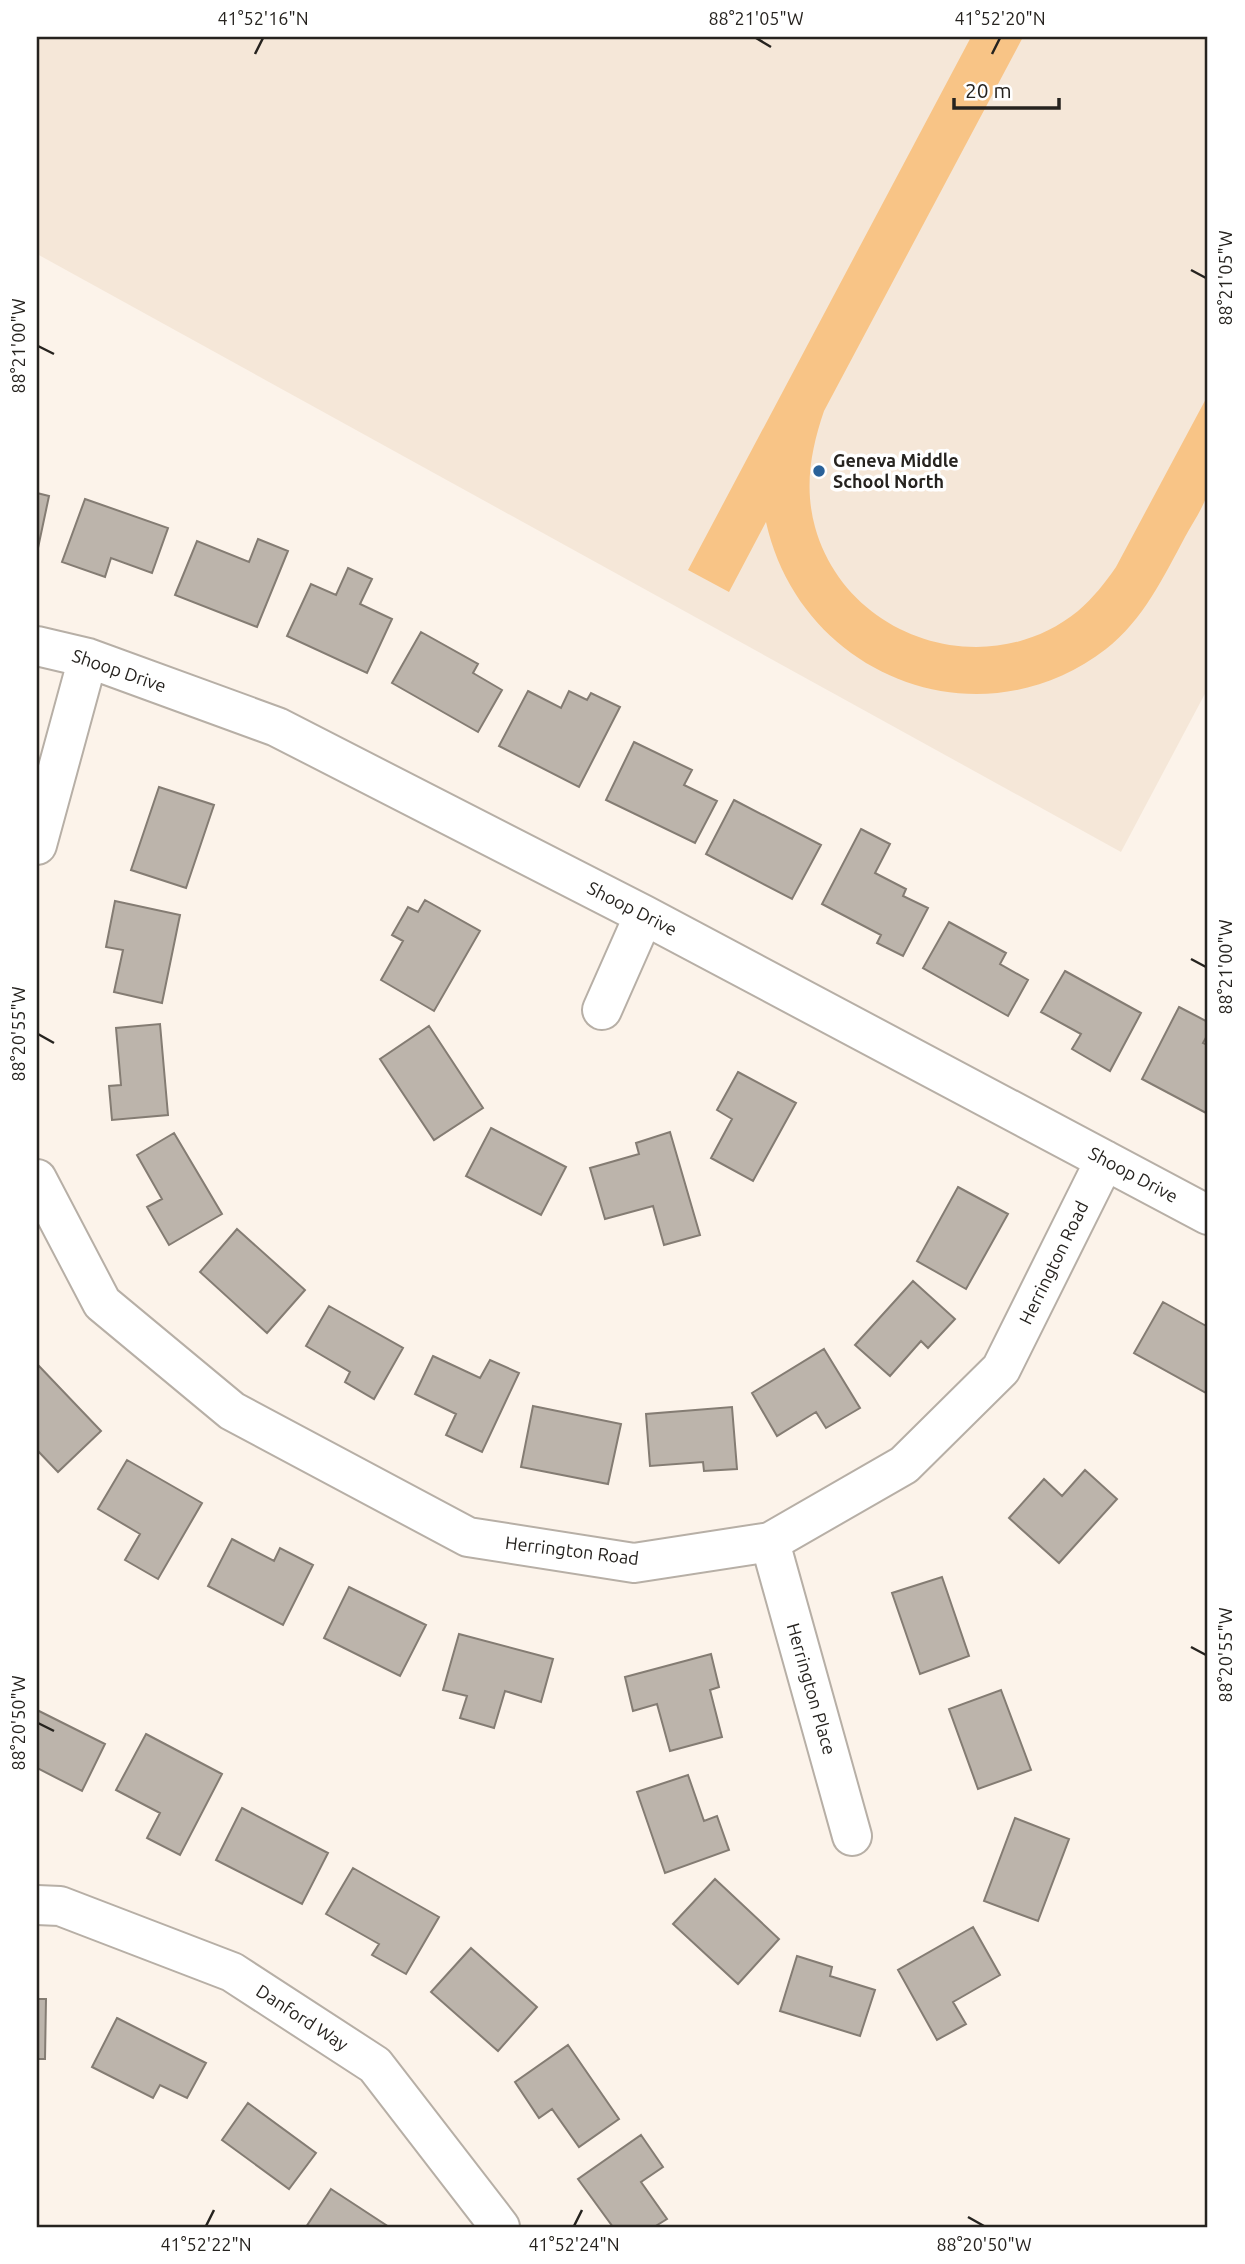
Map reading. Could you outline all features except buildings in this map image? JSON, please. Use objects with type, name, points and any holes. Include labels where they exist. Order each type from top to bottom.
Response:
[{"type":"street","name":"Shoop Drive","points":[[37,646],[88,658],[277,727],[644,915],[1208,1215]]},
{"type":"street","points":[[37,845],[88,658]]},
{"type":"street","points":[[602,1010],[644,915]]},
{"type":"street","name":"Herrington Road","points":[[37,1179],[102,1303],[232,1411],[468,1537],[634,1563],[770,1542],[904,1465],[1001,1369],[1105,1160]]},
{"type":"street","name":"Herrington Place","points":[[770,1542],[852,1836]]},
{"type":"street","name":"Danford Way","points":[[37,1905],[60,1906],[232,1972],[375,2065],[500,2227]]},
{"type":"shaded area","name":"Geneva Middle School North","points":[[37,37],[1208,37],[1208,688],[1121,852],[37,254]]},
{"type":"shaded area","points":[[971,37],[1023,37],[824,411],[810,468],[810,497],[815,527],[831,566],[856,598],[888,622],[924,639],[963,646],[1003,645],[1042,633],[1078,611],[1116,567],[1208,395],[1208,492],[1169,568],[1141,612],[1106,649],[1056,678],[1004,692],[952,692],[901,680],[855,656],[816,621],[785,576],[766,522],[729,592],[688,570]]},
{"type":"place","name":"Geneva Middle School North","points":[[819,471]]}]
